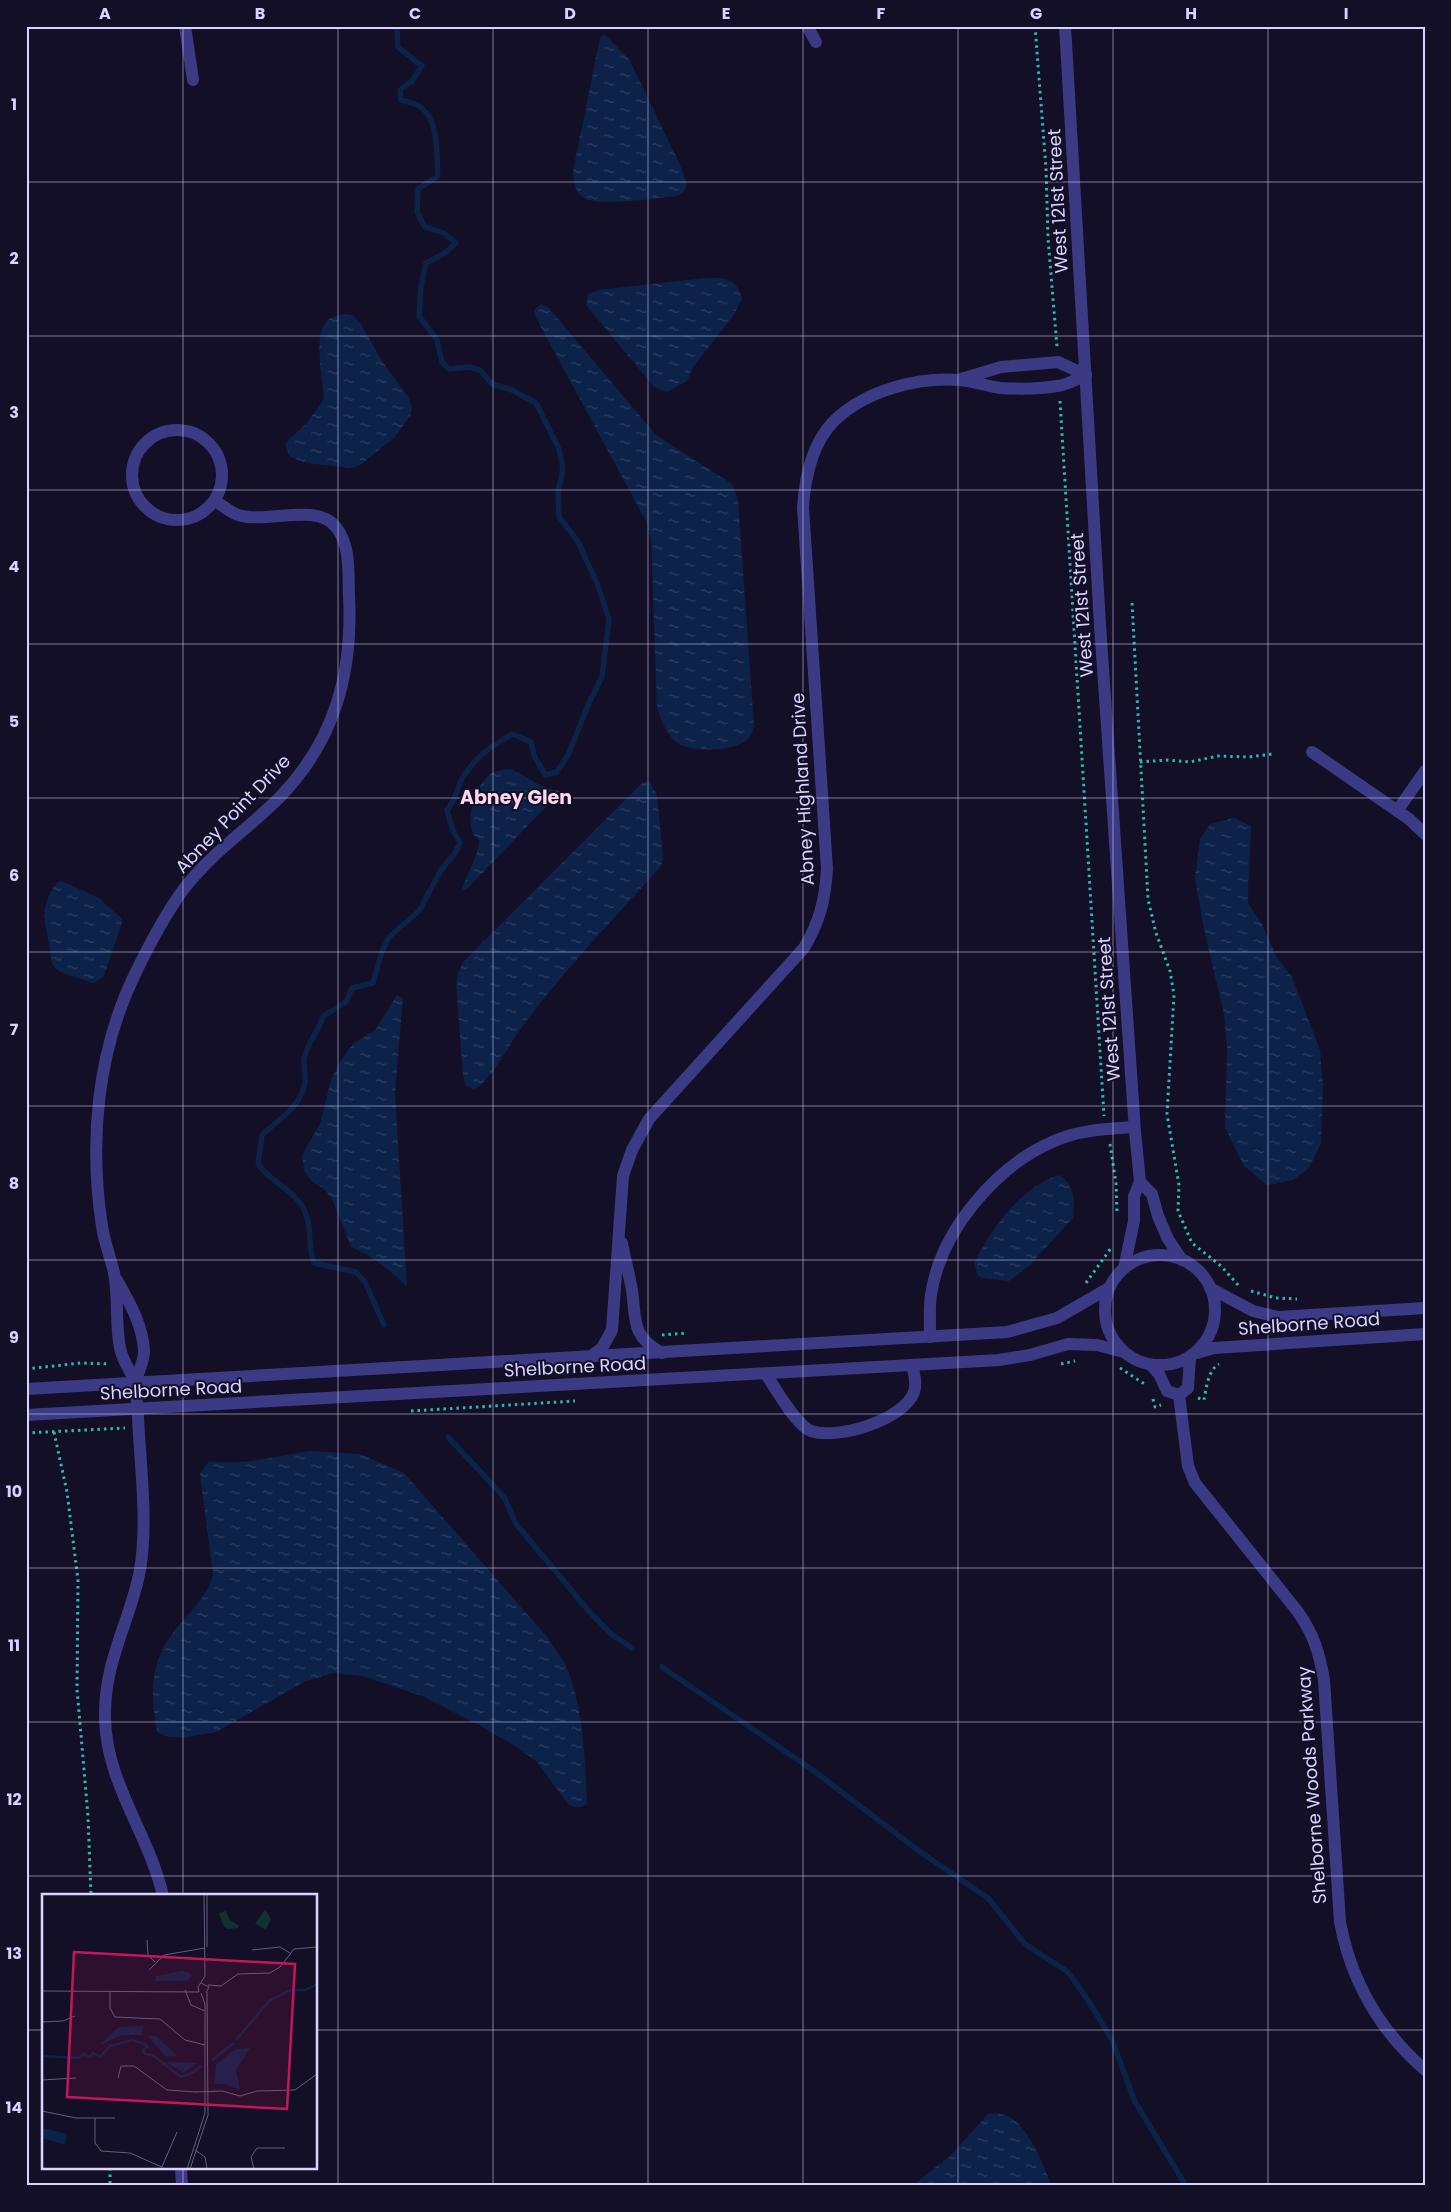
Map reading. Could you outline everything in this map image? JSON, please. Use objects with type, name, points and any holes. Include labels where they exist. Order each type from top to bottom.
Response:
[{"type":"street","points":[[185,26],[193,80]]},
{"type":"street","points":[[807,26],[816,42]]},
{"type":"street","name":"West 121st Street","points":[[1065,26],[1100,625],[1134,1126],[1140,1182],[1134,1196],[1134,1221],[1124,1268]]},
{"type":"street","name":"Abney Highland Drive","points":[[590,1357],[602,1348],[612,1330],[623,1176],[632,1150],[649,1120],[804,948],[815,930],[826,896],[827,869],[803,506],[808,470],[823,437],[832,423],[857,404],[872,396],[909,384],[959,380],[1001,367],[1058,362],[1086,375]]},
{"type":"street","name":"Abney Highland Drive","points":[[959,380],[1001,388],[1054,386],[1086,375]]},
{"type":"street","points":[[171,430],[186,431],[200,436],[212,445],[219,458],[223,473],[221,488],[215,501],[204,512],[191,519],[176,521],[162,518],[149,511],[139,500],[133,486],[132,471],[136,456],[145,444],[157,435],[171,430]]},
{"type":"street","name":"Abney Point Drive","points":[[136,1382],[120,1350],[114,1276],[102,1229],[96,1153],[97,1116],[103,1075],[123,1001],[139,967],[183,890],[213,856],[279,797],[302,771],[317,747],[340,696],[347,661],[350,621],[346,551],[343,539],[336,527],[327,519],[313,515],[259,517],[238,514],[215,501]]},
{"type":"street","points":[[1312,752],[1397,811],[1425,834]]},
{"type":"street","points":[[1397,811],[1425,772]]},
{"type":"street","points":[[930,1337],[931,1296],[940,1260],[958,1226],[982,1193],[1012,1166],[1052,1141],[1107,1129],[1134,1126]]},
{"type":"street","name":"West 121st Street","points":[[1140,1182],[1152,1194],[1158,1216],[1168,1239],[1182,1260]]},
{"type":"street","name":"Abney Highland Drive","points":[[618,1226],[632,1289],[635,1321],[648,1345],[663,1353]]},
{"type":"street","points":[[1168,1255],[1182,1260],[1195,1267],[1210,1288],[1214,1298],[1214,1319],[1209,1336],[1193,1355],[1178,1363],[1167,1366],[1141,1363],[1124,1352],[1109,1333],[1104,1309],[1109,1288],[1124,1268],[1144,1257],[1168,1255]]},
{"type":"street","name":"Abney Point Drive","points":[[114,1276],[137,1316],[144,1351],[136,1382],[142,1551],[133,1598],[111,1662],[106,1697],[106,1726],[114,1772],[128,1808],[153,1858],[163,1894]]},
{"type":"street","name":"Shelborne Road","points":[[26,1389],[1007,1332],[1027,1328],[1057,1318],[1109,1288]]},
{"type":"street","name":"Shelborne Road","points":[[1210,1288],[1253,1311],[1278,1317],[1425,1308]]},
{"type":"street","name":"Shelborne Road","points":[[1193,1355],[1214,1348],[1425,1334]]},
{"type":"street","name":"Shelborne Road","points":[[26,1415],[137,1404],[766,1374],[999,1360],[1030,1355],[1068,1344],[1097,1345],[1124,1352]]},
{"type":"street","points":[[1151,1365],[1159,1374],[1167,1391],[1179,1395],[1188,1388],[1193,1355]]},
{"type":"street","points":[[766,1374],[804,1426],[820,1433],[835,1433],[872,1424],[907,1403],[914,1392],[912,1365]]},
{"type":"street","name":"Shelborne Woods Parkway","points":[[1179,1395],[1188,1466],[1195,1483],[1298,1612],[1318,1648],[1324,1680],[1340,1922],[1344,1944],[1361,1990],[1379,2020],[1394,2040],[1425,2070]]},
{"type":"street","points":[[181,2170],[182,2186]]},
{"type":"path","points":[[1035,26],[1046,168],[1048,238],[1057,341]]},
{"type":"path","points":[[1060,409],[1097,978],[1102,1105],[1116,1183],[1117,1221]]},
{"type":"path","points":[[1132,604],[1148,899],[1156,933],[1170,971],[1174,995],[1167,1114],[1178,1185],[1178,1211],[1192,1243],[1221,1266],[1239,1285],[1249,1291],[1276,1298],[1299,1299]]},
{"type":"path","points":[[1140,762],[1168,760],[1190,762],[1218,756],[1248,758],[1272,754]]},
{"type":"path","points":[[1080,1288],[1103,1261],[1112,1246]]},
{"type":"path","points":[[661,1335],[691,1333]]},
{"type":"path","points":[[1204,1400],[1207,1384],[1215,1366],[1222,1362]]},
{"type":"path","points":[[26,1370],[81,1363],[97,1364]]},
{"type":"path","points":[[54,1432],[67,1492],[78,1580],[77,1689],[88,1816],[91,1894]]},
{"type":"path","points":[[110,2170],[110,2186]]},
{"type":"water","points":[[604,34],[629,59],[681,167],[687,185],[683,193],[677,196],[602,202],[584,198],[577,189],[573,171],[600,38]]},
{"type":"water","points":[[705,278],[729,280],[737,286],[742,299],[733,316],[693,367],[687,381],[667,392],[654,387],[586,305],[588,294],[599,290]]},
{"type":"water","points":[[541,304],[548,307],[656,435],[732,484],[738,500],[754,726],[748,739],[738,745],[710,750],[682,746],[672,739],[662,721],[657,708],[651,539],[646,521],[535,316],[534,310]]},
{"type":"water","points":[[353,315],[361,324],[382,361],[408,397],[412,408],[410,416],[395,437],[360,465],[352,468],[303,462],[289,456],[285,443],[307,423],[324,399],[319,348],[322,329],[326,322],[334,316]]},
{"type":"water","points":[[511,769],[541,785],[561,791],[466,890],[461,890],[477,853],[479,841],[471,825],[471,811],[475,796],[488,776],[497,771]]},
{"type":"water","points":[[649,781],[657,795],[663,858],[661,866],[535,1009],[485,1081],[473,1089],[466,1086],[463,1076],[456,985],[458,973],[463,962],[643,782]]},
{"type":"water","points":[[1234,818],[1251,826],[1248,903],[1262,924],[1276,956],[1292,977],[1320,1050],[1323,1085],[1321,1143],[1309,1168],[1293,1180],[1267,1185],[1244,1166],[1225,1128],[1227,1047],[1224,1014],[1204,930],[1195,878],[1200,839],[1210,824]]},
{"type":"water","points":[[62,881],[99,898],[122,919],[104,976],[95,983],[62,972],[52,964],[44,915],[51,892],[57,882]]},
{"type":"water","points":[[397,995],[403,998],[395,1093],[407,1286],[374,1259],[351,1247],[332,1199],[323,1188],[313,1183],[304,1170],[302,1155],[320,1124],[331,1080],[341,1060],[353,1044],[375,1030]]},
{"type":"water","points":[[1059,1175],[1068,1183],[1073,1194],[1073,1218],[1029,1266],[1009,1281],[982,1278],[977,1274],[974,1263],[999,1223],[1009,1210],[1032,1189]]},
{"type":"water","points":[[310,1451],[360,1454],[404,1473],[548,1638],[565,1664],[576,1697],[582,1733],[587,1804],[573,1807],[568,1804],[537,1762],[517,1747],[479,1725],[422,1696],[363,1676],[333,1673],[304,1682],[216,1732],[183,1738],[165,1736],[157,1732],[153,1687],[158,1660],[171,1635],[204,1594],[213,1575],[200,1474],[209,1461],[246,1461]]},
{"type":"water","points":[[988,2114],[1008,2116],[1022,2128],[1040,2157],[1051,2186],[912,2186],[950,2156]]},
{"type":"waterway","points":[[384,1325],[365,1282],[356,1272],[314,1263],[307,1216],[304,1210],[295,1197],[269,1176],[258,1164],[262,1135],[288,1112],[303,1091],[306,1053],[323,1016],[346,1002],[352,988],[373,983],[382,951],[389,937],[419,911],[441,870],[455,853],[460,843],[452,828],[447,810],[454,800],[461,781],[471,766],[490,748],[513,734],[531,742],[534,755],[545,775],[557,772],[568,755],[589,703],[602,677],[609,619],[597,583],[577,540],[559,517],[558,492],[563,469],[559,449],[536,403],[512,390],[492,384],[480,370],[469,367],[449,369],[442,362],[437,340],[419,316],[421,286],[426,263],[445,253],[456,243],[444,233],[425,227],[417,212],[418,189],[438,176],[437,148],[434,128],[426,112],[417,105],[401,100],[400,90],[412,81],[422,66],[398,47],[397,30],[399,26]]},
{"type":"waterway","points":[[448,1437],[504,1497],[516,1524],[587,1609],[611,1634],[632,1648]]},
{"type":"waterway","points":[[662,1667],[814,1771],[919,1851],[988,1898],[1025,1944],[1068,1972],[1088,2000],[1112,2040],[1135,2102],[1186,2186]]},
{"type":"district","name":"Abney Glen","points":[[516,797]]}]
